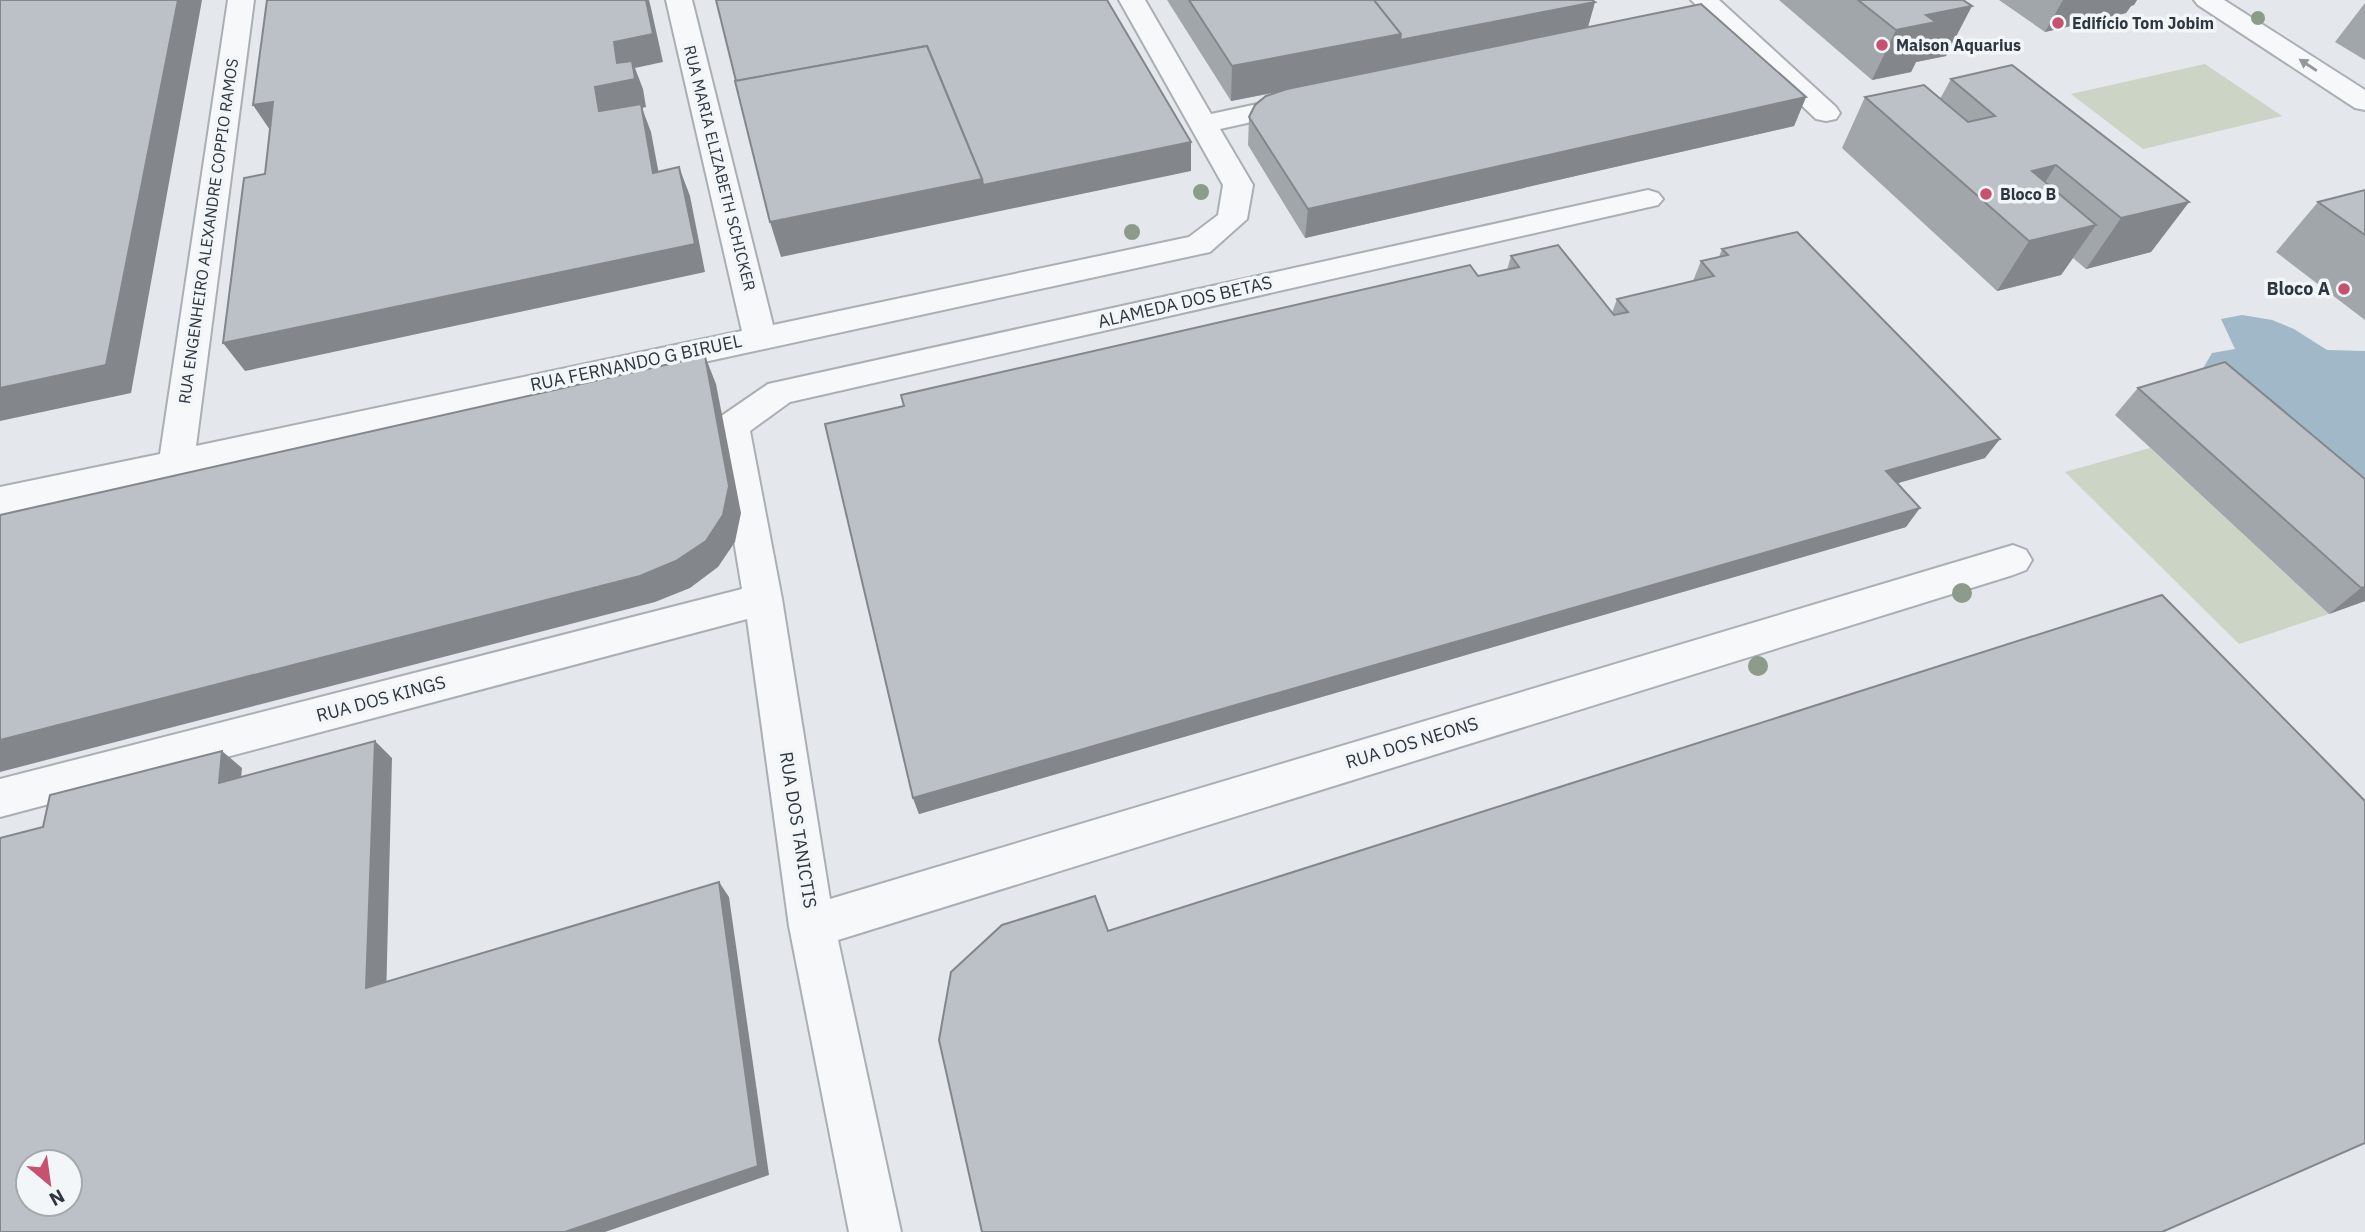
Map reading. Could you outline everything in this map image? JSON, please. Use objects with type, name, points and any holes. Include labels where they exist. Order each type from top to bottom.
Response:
[{"type":"street","name":"RUA ENGENHEIRO ALEXANDRE COPPIO RAMOS","points":[[176,463],[241,0]]},
{"type":"street","name":"RUA MARIA ELIZABETH SCHICKER","points":[[679,0],[760,337]]},
{"type":"street","points":[[1132,0],[1202,124],[1322,99]]},
{"type":"street","points":[[1704,0],[1826,113]]},
{"type":"street","points":[[2207,0],[2365,102]]},
{"type":"street","name":"RUA FERNANDO G BIRUEL","points":[[0,501],[1199,245],[1232,219],[1238,185],[1202,124]]},
{"type":"street","name":"ALAMEDA DOS BETAS","points":[[732,426],[780,392],[1648,199]]},
{"type":"street","name":"RUA DOS TANICTIS","points":[[732,426],[763,599],[812,926],[875,1232]]},
{"type":"street","name":"RUA DOS NEONS","points":[[812,926],[2013,560]]},
{"type":"street","name":"RUA DOS KINGS","points":[[0,798],[763,599]]},
{"type":"green space","points":[[2205,64],[2282,116],[2143,149],[2071,94]]},
{"type":"green space","points":[[2150,448],[2329,614],[2239,644],[2065,472]]},
{"type":"water","points":[[2242,315],[2272,320],[2294,329],[2327,350],[2365,351],[2365,489],[2202,370],[2212,353],[2235,349],[2221,319]]},
{"type":"building","points":[[0,0],[178,0],[106,365],[0,388]]},
{"type":"building","points":[[267,0],[646,0],[653,34],[614,42],[617,63],[632,61],[635,79],[595,87],[599,111],[641,104],[653,173],[679,167],[695,244],[223,343],[244,178],[265,174],[273,102],[253,105]]},
{"type":"building","points":[[716,0],[1107,0],[1191,142],[983,185],[927,46],[736,81]]},
{"type":"building","points":[[1189,0],[1374,0],[1401,34],[1232,66]]},
{"type":"building","points":[[1374,0],[1595,2],[1400,40],[1401,34]]},
{"type":"building","points":[[1858,0],[1963,0],[1972,6],[1926,15],[1936,22],[1896,30]]},
{"type":"building","points":[[1701,4],[1806,97],[1308,209],[1249,117],[1255,105],[1266,96],[1287,89]]},
{"type":"building","points":[[927,46],[982,179],[770,222],[735,81]]},
{"type":"building","points":[[2012,65],[2189,202],[2121,218],[2056,165],[2032,171],[2096,225],[2029,241],[1865,97],[1924,85],[1968,122],[1995,116],[1951,79]]},
{"type":"building","points":[[2365,190],[2365,235],[2318,202]]},
{"type":"building","points":[[1797,232],[2000,439],[1886,471],[1920,508],[913,798],[825,424],[904,406],[901,395],[1470,265],[1478,276],[1519,267],[1511,256],[1558,245],[1614,315],[1628,312],[1617,299],[1714,276],[1701,261],[1728,255],[1722,249]]},
{"type":"building","points":[[705,356],[729,486],[723,515],[706,541],[676,561],[640,576],[0,740],[0,515]]},
{"type":"building","points":[[2225,362],[2365,479],[2365,587],[2361,588],[2138,388]]},
{"type":"building","points":[[2162,595],[2365,801],[2365,1143],[2162,1232],[982,1232],[939,1040],[951,972],[1002,925],[1095,896],[1108,931]]},
{"type":"building","points":[[375,741],[366,988],[719,882],[758,1166],[565,1232],[0,1232],[0,838],[43,827],[50,795],[222,751],[219,783]]},
{"type":"place","name":"Edifício Tom Jobim","points":[[2058,23]]},
{"type":"place","name":"Maison Aquarius","points":[[1882,45]]},
{"type":"place","name":"Bloco B","points":[[1986,194]]},
{"type":"place","name":"Bloco A","points":[[2344,289]]}]
